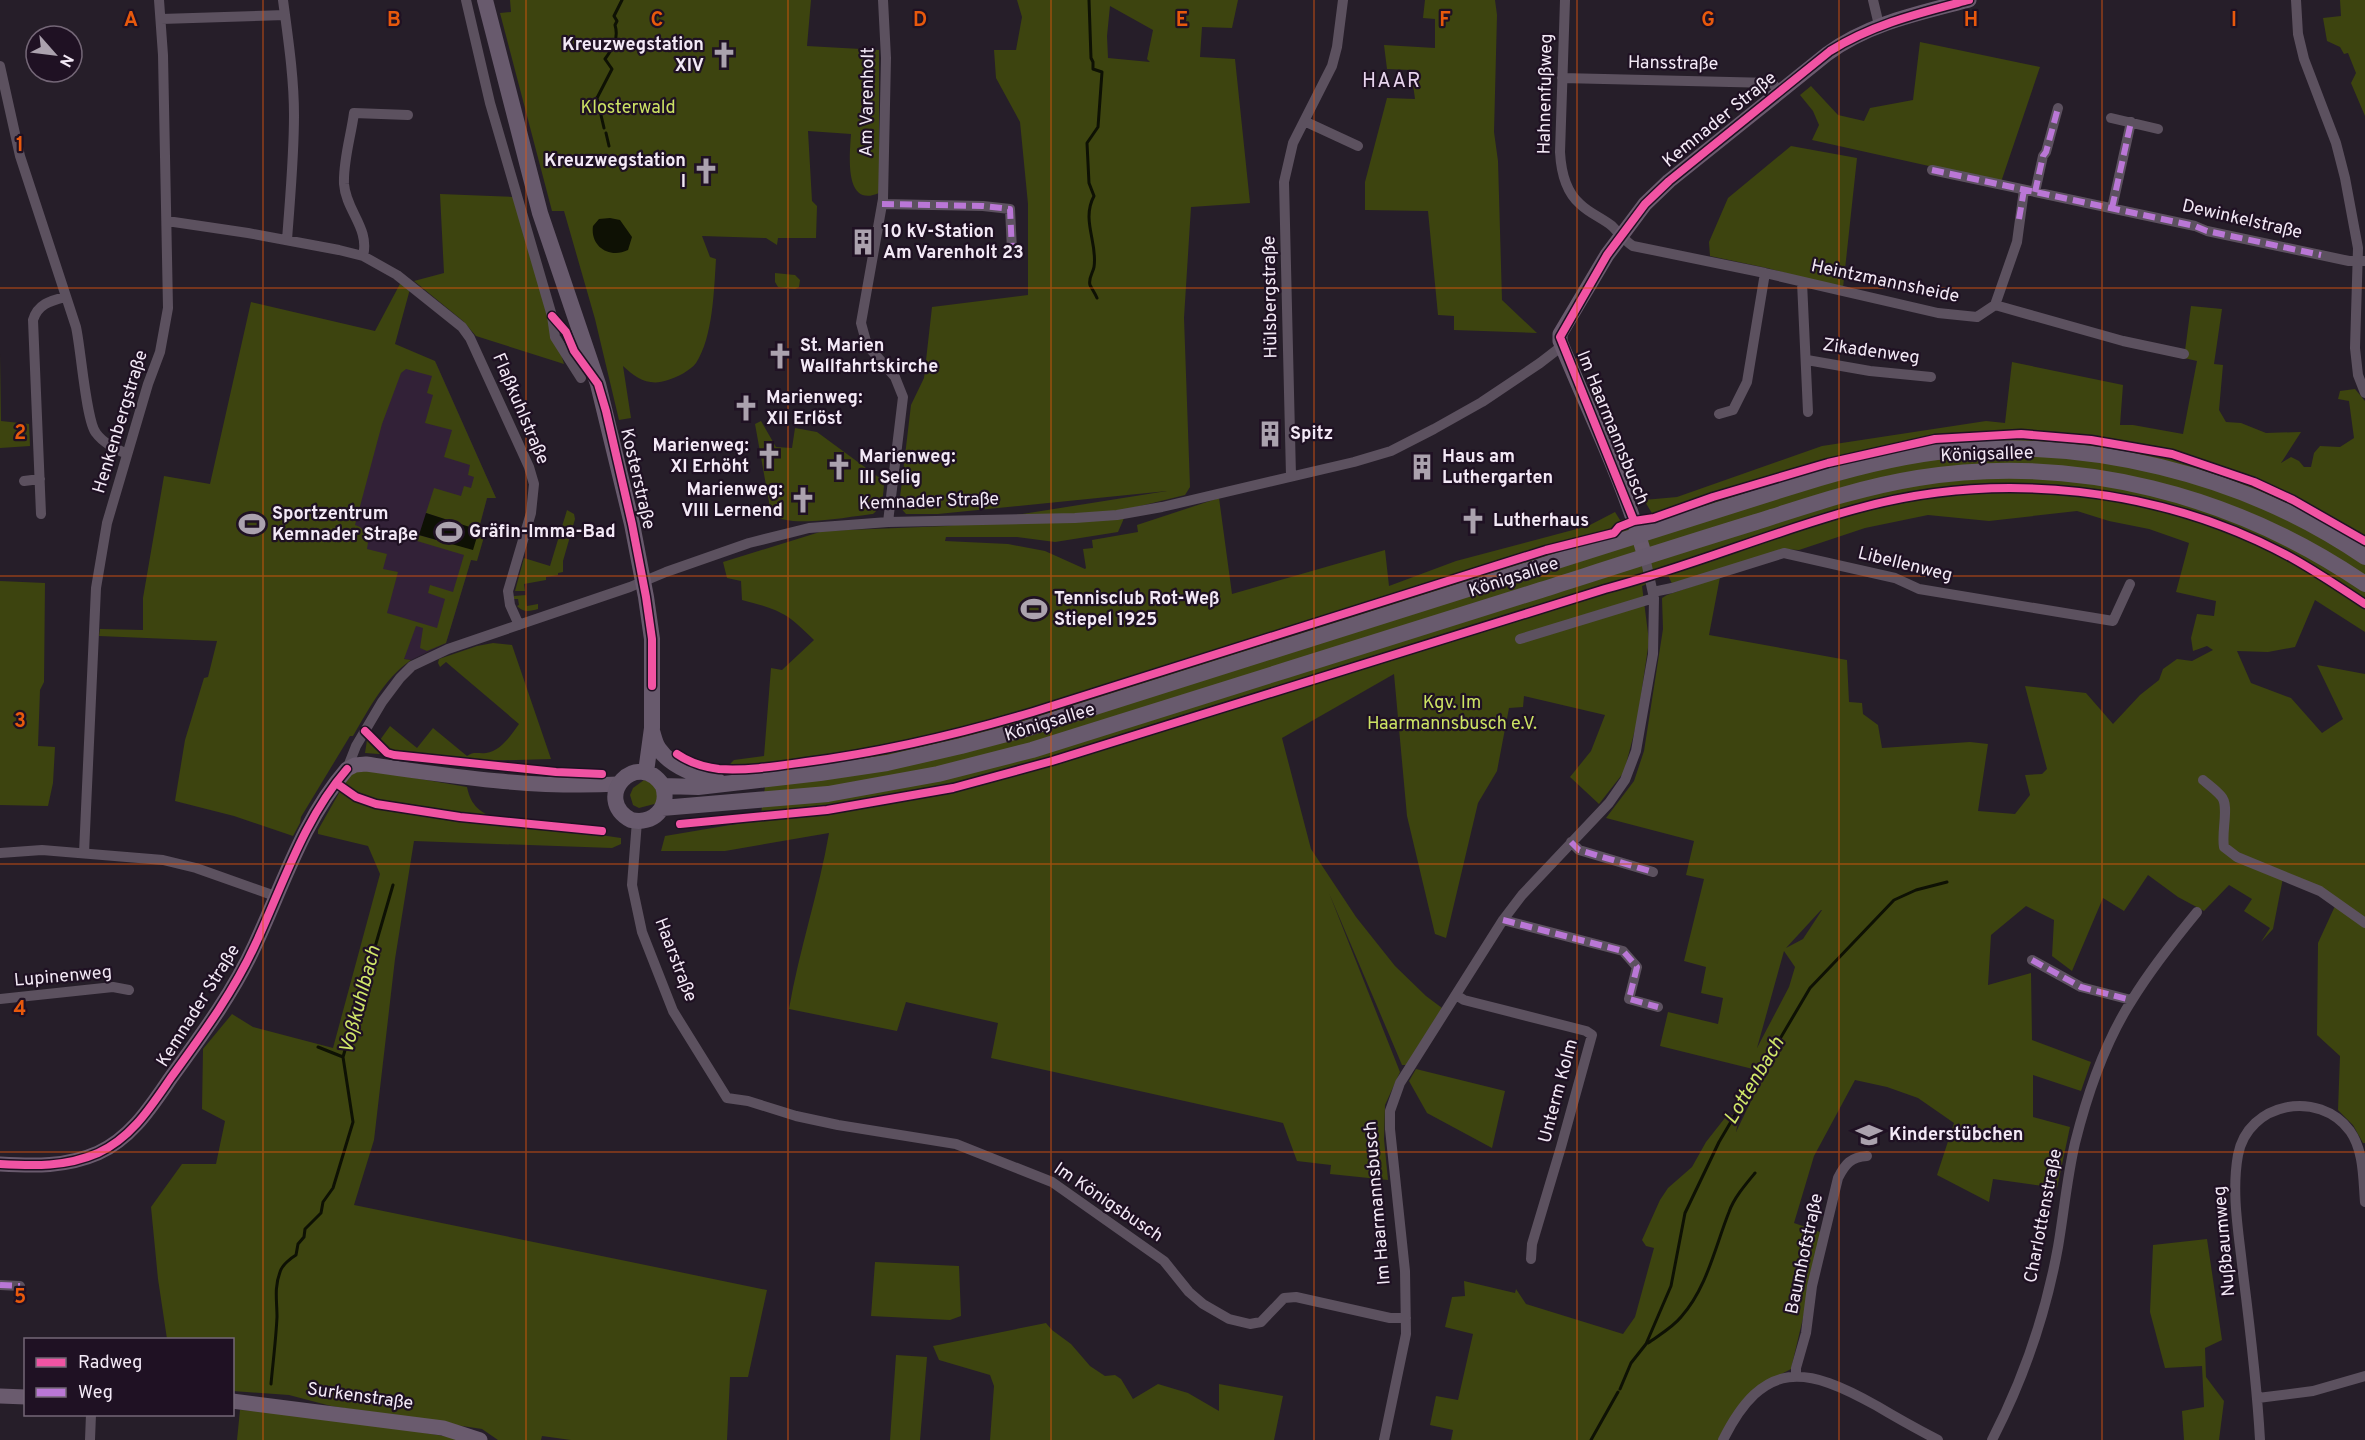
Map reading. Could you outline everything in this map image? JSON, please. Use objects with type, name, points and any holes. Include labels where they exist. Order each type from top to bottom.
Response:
[{"type":"main road","name":"Kosterstraße","points":[[485,0],[540,213],[584,336],[608,420],[644,581]]},
{"type":"main road","name":"Königsallee","points":[[663,786],[689,787],[820,773],[887,763],[1022,730],[1867,465],[1938,452],[2026,449],[2089,453],[2124,459],[2204,479],[2280,508],[2365,557]]},
{"type":"main road","name":"Königsallee","points":[[637,821],[647,821],[655,817],[662,808],[828,794],[976,765],[1032,750],[1838,496],[1879,485],[1950,474],[2025,471],[2059,473],[2127,482],[2190,498],[2277,532],[2365,584]]},
{"type":"main road","points":[[642,772],[652,728],[652,639],[644,581]]},
{"type":"main road","points":[[642,772],[639,746],[652,686]]},
{"type":"main road","name":"Königsallee","points":[[652,728],[657,747],[672,761],[702,777],[725,783]]},
{"type":"main road","points":[[637,821],[621,812],[617,792],[629,774],[642,772],[652,775],[663,786],[665,797],[662,808]]},
{"type":"street","name":"Henkenbergstraße","points":[[84,853],[96,588],[107,523],[166,328],[168,308],[159,0]]},
{"type":"street","points":[[283,0],[294,114],[287,240]]},
{"type":"street","points":[[466,0],[490,103],[552,316],[555,337],[580,378]]},
{"type":"street","name":"Am Varenholt","points":[[883,0],[886,58],[882,204],[861,323],[867,345],[895,377],[903,397],[888,522]]},
{"type":"street","name":"Hülsbergstraße","points":[[1291,476],[1284,183],[1288,157],[1332,66],[1337,47],[1343,0]]},
{"type":"street","name":"Hahnenfußweg","points":[[1565,0],[1560,152],[1562,173],[1568,189],[1579,203],[1612,226],[1620,236]]},
{"type":"street","points":[[1873,0],[1879,25]]},
{"type":"street","name":"Kemnader Straße","points":[[0,1164],[43,1166],[75,1161],[100,1152],[131,1130],[160,1093],[232,989],[255,945],[275,896],[308,827],[347,769],[382,702],[412,666],[448,649],[788,531],[831,524],[1117,515],[1162,507],[1354,462],[1400,447],[1482,402],[1562,346],[1560,334],[1620,236],[1645,204],[1669,181],[1830,51],[1879,25],[1969,0]]},
{"type":"street","points":[[2296,0],[2298,34],[2304,59],[2332,130],[2345,178],[2361,261],[2355,348],[2358,375],[2365,393]]},
{"type":"street","points":[[161,20],[285,15]]},
{"type":"street","points":[[0,66],[20,156],[81,348],[89,421],[95,433],[107,444],[127,454]]},
{"type":"street","name":"Hansstraße","points":[[1562,78],[1772,83],[1780,92]]},
{"type":"street","points":[[2058,108],[2046,152],[2019,219],[2017,242],[1995,305],[2123,341],[2184,354]]},
{"type":"street","points":[[363,256],[365,239],[344,183],[354,113],[408,115]]},
{"type":"street","points":[[2111,118],[2158,129]]},
{"type":"street","points":[[1304,121],[1358,146]]},
{"type":"street","points":[[2112,208],[2131,122]]},
{"type":"street","name":"Dewinkelstraße","points":[[1932,170],[2195,226],[2218,234],[2349,261],[2361,261]]},
{"type":"street","points":[[882,204],[983,206],[1010,209],[1012,250]]},
{"type":"street","name":"Flaßkuhlstraße","points":[[167,221],[287,240],[363,256],[397,274],[462,327],[470,338],[529,467],[534,484],[531,513],[508,591],[510,605],[519,625]]},
{"type":"street","name":"Heintzmannsheide","points":[[1620,236],[1633,246],[1765,273],[1938,313],[1977,317],[1995,305]]},
{"type":"street","points":[[1719,414],[1733,410],[1747,382],[1765,273]]},
{"type":"street","name":"Zikadenweg","points":[[1802,282],[1808,412]]},
{"type":"street","points":[[41,514],[33,320],[39,307],[49,301],[65,297]]},
{"type":"street","name":"Im Haarmannsbusch","points":[[1384,1440],[1406,1340],[1405,1270],[1390,1112],[1400,1083],[1503,920],[1522,895],[1619,791],[1631,766],[1653,654],[1654,595],[1639,535],[1600,434],[1562,346]]},
{"type":"street","name":"Zikadenweg","points":[[1807,360],[1859,369],[1931,377]]},
{"type":"street","points":[[24,481],[40,479]]},
{"type":"street","name":"Libellenweg","points":[[1520,639],[1784,553],[1895,578],[1919,589],[2113,621],[2130,584]]},
{"type":"street","points":[[347,769],[355,765],[366,764],[617,792]]},
{"type":"street","points":[[2203,780],[2223,797],[2226,805],[2222,830],[2224,847],[2237,858],[2320,891],[2365,923]]},
{"type":"street","name":"Haarstraße","points":[[637,821],[632,885],[642,932],[673,1011],[727,1098]]},
{"type":"street","points":[[1571,842],[1579,850],[1653,872]]},
{"type":"street","points":[[0,853],[23,850],[84,853],[179,863],[275,896]]},
{"type":"street","name":"Charlottenstraße","points":[[1992,1440],[2020,1378],[2042,1313],[2058,1247],[2069,1171],[2085,1109],[2112,1038],[2132,1000],[2168,948],[2197,912]]},
{"type":"street","points":[[1503,920],[1623,951],[1637,967],[1629,999],[1658,1007]]},
{"type":"street","points":[[2032,960],[2081,987],[2132,1000]]},
{"type":"street","name":"Lupinenweg","points":[[0,993],[0,999],[113,987],[129,990]]},
{"type":"street","name":"Unterm Kolm","points":[[1456,995],[1464,1000],[1586,1031],[1592,1035],[1532,1244],[1531,1259]]},
{"type":"street","name":"Im Königsbusch","points":[[727,1098],[838,1125],[956,1144],[1052,1182],[1164,1261],[1189,1292],[1203,1305],[1238,1322],[1250,1324],[1261,1322],[1284,1298],[1296,1297],[1390,1318],[1406,1318]]},
{"type":"street","name":"Nußbaumweg","points":[[2260,1440],[2258,1398],[2235,1209],[2235,1175],[2243,1141],[2258,1121],[2287,1105],[2307,1105],[2327,1111],[2343,1123],[2358,1146],[2365,1202]]},
{"type":"street","name":"Baumhofstraße","points":[[1796,1376],[1796,1368],[1806,1333],[1812,1286],[1838,1178],[1845,1164],[1858,1156],[1867,1156]]},
{"type":"street","points":[[0,1285],[20,1286]]},
{"type":"street","points":[[1723,1440],[1732,1420],[1757,1391],[1773,1382],[1796,1376],[1821,1379],[1841,1388],[1938,1440]]},
{"type":"street","points":[[2258,1398],[2313,1391],[2365,1376]]},
{"type":"street","points":[[0,1396],[24,1397]]},
{"type":"street","name":"Surkenstraße","points":[[234,1401],[443,1428],[480,1440]]},
{"type":"street","points":[[90,1440],[91,1416]]},
{"type":"shaded area","points":[[599,219],[620,220],[632,237],[628,250],[608,252],[598,245],[593,226]]},
{"type":"shaded area","points":[[393,351],[436,363],[496,498],[487,498],[446,643],[411,660],[312,641]]},
{"type":"shaded area","name":"Gräfin-Imma-Bad","points":[[426,513],[479,530],[473,550],[419,535]]},
{"type":"green space","name":"Klosterwald","points":[[510,0],[811,0],[807,46],[879,50],[879,193],[867,196],[859,193],[854,186],[850,165],[851,134],[808,131],[812,201],[817,206],[816,238],[778,238],[777,245],[766,238],[702,236],[710,257],[716,259],[712,313],[702,352],[690,369],[661,382],[643,380],[623,366],[631,418],[619,420],[595,319],[564,211],[552,211],[500,13],[511,12]]},
{"type":"green space","name":"Kgv. Im Haarmannsbusch e.V.","points":[[1017,0],[1238,0],[1232,28],[1202,27],[1200,57],[1235,59],[1250,203],[1191,207],[1184,318],[1190,487],[1185,495],[1128,509],[1118,532],[1055,542],[1017,537],[946,537],[945,541],[1008,544],[1045,551],[1085,569],[1083,549],[1093,548],[1092,540],[1138,532],[1137,525],[1219,498],[1232,594],[1385,550],[1389,586],[1456,561],[1588,526],[1615,512],[1620,520],[1653,515],[1644,500],[1677,497],[1822,446],[1986,421],[2005,423],[2012,362],[2123,385],[2120,425],[2133,425],[2183,434],[2197,361],[2184,358],[2191,306],[2222,309],[2214,364],[2223,365],[2219,410],[2226,422],[2241,423],[2266,433],[2301,432],[2281,463],[2291,457],[2304,467],[2311,467],[2314,453],[2320,446],[2340,447],[2354,438],[2349,401],[2338,399],[2340,391],[2355,389],[2365,401],[2365,632],[2315,600],[2295,647],[2268,652],[2237,651],[2251,683],[2291,698],[2322,733],[2343,719],[2317,665],[2365,674],[2365,1143],[2353,1125],[2338,1110],[2340,1056],[2317,1035],[2318,943],[2335,906],[2318,894],[2283,878],[2273,929],[2261,942],[2270,928],[2244,911],[2252,899],[2229,885],[2204,911],[2178,897],[2148,875],[2124,911],[2103,898],[2072,971],[2052,956],[2054,920],[2026,906],[1991,935],[1988,985],[2031,973],[2032,1040],[2091,1062],[2081,1091],[2033,1075],[2033,1117],[2070,1127],[2057,1188],[1993,1179],[1989,1202],[1937,1175],[1954,1123],[1918,1098],[1887,1087],[1855,1080],[1814,1156],[1794,1223],[1823,1233],[1791,1369],[1755,1388],[1720,1440],[1451,1440],[1453,1430],[1430,1425],[1436,1396],[1458,1400],[1473,1334],[1445,1327],[1452,1297],[1465,1296],[1464,1281],[1515,1293],[1516,1289],[1526,1304],[1623,1334],[1635,1317],[1654,1248],[1646,1246],[1642,1240],[1660,1200],[1668,1188],[1692,1167],[1706,1142],[1728,1114],[1739,1117],[1736,1132],[1765,1072],[1660,1046],[1668,1012],[1718,1024],[1723,998],[1701,993],[1706,967],[1684,961],[1704,879],[1686,875],[1694,841],[1606,818],[1634,781],[1644,751],[1663,629],[1662,598],[1720,577],[1709,635],[1847,660],[1849,702],[1862,703],[1863,714],[1878,725],[1882,748],[1970,742],[1988,744],[1978,811],[2015,814],[2030,795],[2025,775],[2042,774],[2047,769],[2025,686],[2086,693],[2113,724],[2140,695],[2159,680],[2163,669],[2177,659],[2192,661],[2213,650],[2207,646],[2193,651],[2191,638],[2197,614],[2214,616],[2216,601],[2176,592],[2189,543],[2149,529],[2109,521],[2077,511],[1989,521],[1928,515],[1865,528],[1799,550],[1784,549],[1672,584],[1668,575],[1642,586],[1649,641],[1637,722],[1624,772],[1599,804],[1570,777],[1591,751],[1605,715],[1524,696],[1523,707],[1509,708],[1497,771],[1478,803],[1446,938],[1435,934],[1407,816],[1394,674],[1282,738],[1311,849],[1356,917],[1395,966],[1442,1008],[1406,1065],[1402,1065],[1329,893],[1400,1072],[1385,1105],[1384,1139],[1388,1180],[1330,1174],[1331,1165],[1297,1161],[1283,1123],[991,1058],[998,1023],[906,1002],[897,1031],[789,1009],[829,833],[725,851],[661,851],[665,836],[760,820],[768,767],[729,765],[734,760],[764,756],[771,668],[782,670],[814,640],[782,613],[742,600],[741,581],[727,578],[723,562],[823,531],[947,526],[1167,491],[938,514],[906,514],[899,506],[911,405],[924,378],[932,307],[1028,295],[1028,204],[1020,122],[996,78],[994,50],[1016,50],[1022,17]],"holes":[[[1110,6],[1153,30],[1147,59],[1150,62],[1108,58],[1107,36]],[[1821,910],[1803,939],[1786,948]],[[1784,951],[1795,967],[1789,987],[1757,1048]]]},
{"type":"green space","points":[[1425,0],[1495,0],[1497,15],[1494,132],[1498,161],[1502,300],[1537,333],[1454,330],[1454,316],[1438,315],[1428,211],[1365,210],[1365,182],[1387,98],[1415,99],[1411,70],[1387,69],[1384,45],[1435,48],[1435,19],[1423,18]]},
{"type":"green space","points":[[2340,0],[2365,0],[2365,116],[2351,83],[2356,73],[2348,53],[2344,54],[2340,47],[2327,41],[2323,18],[2341,16]]},
{"type":"green space","points":[[1920,42],[2040,67],[2001,182],[1812,140],[1819,125],[1813,111],[1800,95],[1811,86],[1838,115],[1864,121],[1870,108],[1913,100]]},
{"type":"green space","points":[[1791,146],[1857,158],[1843,288],[1710,256],[1709,242],[1728,198]]},
{"type":"green space","points":[[440,194],[514,197],[564,364],[476,336],[463,321],[414,281],[444,273]]},
{"type":"green space","points":[[775,273],[795,275],[800,280],[799,287],[795,289],[778,287],[775,282]]},
{"type":"green space","name":"Sportzentrum Kemnader Straße","points":[[401,282],[410,289],[395,344],[435,361],[496,498],[487,498],[479,528],[486,530],[477,561],[471,560],[446,643],[427,651],[420,648],[423,628],[416,626],[404,659],[411,660],[385,685],[353,736],[350,736],[301,817],[293,836],[234,816],[175,801],[185,740],[204,678],[208,677],[217,641],[99,636],[100,629],[143,630],[143,598],[164,476],[210,484],[251,302],[375,331]],"holes":[[[406,369],[432,376],[427,393],[433,395],[425,423],[452,430],[444,457],[470,465],[468,475],[474,477],[471,488],[464,486],[461,496],[434,488],[426,513],[478,530],[436,540],[419,535],[417,541],[464,555],[453,592],[430,585],[428,593],[445,599],[437,628],[387,613],[398,572],[383,569],[387,554],[367,549],[369,536],[355,525],[382,424],[401,373]]]},
{"type":"green space","points":[[0,354],[1,421],[29,424],[30,446],[0,448]]},
{"type":"green space","points":[[761,421],[776,447],[792,448],[795,428],[817,432],[881,479],[884,485],[879,508],[873,514],[819,521],[790,521],[771,513],[755,424]]},
{"type":"green space","points":[[567,510],[574,514],[575,519],[563,561],[563,572],[546,577],[546,580],[524,584],[525,591],[515,591],[524,558],[550,566]]},
{"type":"green space","points":[[0,581],[45,583],[44,682],[40,690],[38,746],[55,747],[53,783],[48,806],[0,805]]},
{"type":"green space","points":[[526,595],[527,606],[538,604],[538,609],[524,611],[517,606],[519,605],[518,599],[514,599],[514,596]]},
{"type":"green space","points":[[493,643],[512,645],[551,759],[476,761],[365,753],[367,740],[380,740],[390,726],[417,748],[433,728],[467,756],[474,753],[491,752],[501,746],[519,724],[446,662],[440,667],[438,663],[439,659]]},
{"type":"green space","points":[[352,770],[374,771],[467,787],[474,804],[497,820],[621,838],[621,844],[612,848],[414,841],[395,959],[374,1140],[354,1205],[767,1290],[748,1377],[730,1377],[727,1440],[571,1440],[542,1436],[541,1440],[498,1440],[482,1429],[331,1406],[289,1395],[234,1391],[234,1338],[167,1338],[151,1207],[182,1164],[216,1164],[225,1121],[202,1109],[203,1049],[232,1014],[253,1027],[333,1048],[380,874],[368,846],[318,834],[318,830]]},
{"type":"green space","points":[[644,780],[656,785],[658,803],[639,808],[633,805],[630,795],[633,788]]},
{"type":"green space","points":[[1416,1069],[1505,1091],[1492,1148],[1427,1113],[1409,1081]]},
{"type":"green space","points":[[2207,1239],[2222,1340],[2205,1348],[2206,1377],[2224,1401],[2219,1440],[2184,1440],[2182,1411],[2204,1407],[2202,1366],[2165,1368],[2150,1312],[2153,1245]]},
{"type":"green space","points":[[875,1262],[959,1266],[961,1316],[950,1320],[871,1316]]},
{"type":"green space","points":[[1046,1323],[1071,1344],[1090,1366],[1105,1376],[1115,1375],[1121,1379],[1133,1399],[1158,1384],[1188,1393],[1219,1411],[1219,1384],[1283,1396],[1274,1440],[990,1440],[994,1386],[990,1375],[939,1360],[933,1346]]},
{"type":"green space","points":[[896,1355],[927,1357],[920,1440],[890,1440]]},
{"type":"green space","points":[[240,1410],[304,1413],[468,1440],[237,1440]]},
{"type":"waterway","points":[[604,128],[597,98],[612,69],[605,59],[614,43],[617,21],[614,16],[622,0]]},
{"type":"waterway","points":[[1089,0],[1091,58],[1093,69],[1102,72],[1098,127],[1087,143],[1089,183],[1094,196],[1089,214],[1095,258],[1090,285],[1097,298]]},
{"type":"waterway","points":[[606,133],[609,146]]},
{"type":"waterway","name":"Lottenbach","points":[[1620,1389],[1631,1363],[1646,1344],[1671,1286],[1685,1213],[1719,1142],[1810,988],[1894,900],[1916,890],[1947,882]]},
{"type":"waterway","name":"Voßkuhlbach","points":[[271,1384],[277,1325],[278,1278],[281,1269],[296,1255],[305,1229],[321,1213],[323,1202],[333,1188],[353,1122],[343,1057],[393,885]]},
{"type":"waterway","points":[[318,1047],[343,1057]]},
{"type":"waterway","name":"Lottenbach","points":[[1648,1343],[1674,1325],[1690,1306],[1710,1267],[1731,1207],[1755,1173]]},
{"type":"waterway","name":"Lottenbach","points":[[1591,1440],[1618,1392]]},
{"type":"marked path","points":[[2035,192],[2058,108]]},
{"type":"marked path","points":[[2112,208],[2131,122]]},
{"type":"marked path","points":[[1932,170],[2321,255]]},
{"type":"marked path","points":[[2019,219],[2024,190]]},
{"type":"marked path","points":[[882,204],[983,206],[1010,209],[1012,250]]},
{"type":"marked path","points":[[1571,842],[1579,850],[1653,872]]},
{"type":"marked path","points":[[1503,920],[1623,951],[1637,967],[1629,999],[1658,1007]]},
{"type":"marked path","points":[[2032,960],[2081,987],[2131,1000]]},
{"type":"marked path","points":[[0,1285],[20,1286]]},
{"type":"cycle path","points":[[1634,521],[1560,337],[1607,255],[1645,204],[1669,181],[1830,51],[1880,26],[1969,0]]},
{"type":"cycle path","points":[[552,316],[566,332],[574,351],[598,384],[606,411],[646,597],[652,639],[652,686]]},
{"type":"cycle path","points":[[677,754],[708,767],[752,769],[892,748],[977,728],[1546,550],[1614,533],[1619,527],[1634,521],[1654,518],[1713,497],[1828,463],[1935,439],[2021,434],[2091,440],[2172,454],[2254,482],[2293,500],[2365,541]]},
{"type":"cycle path","points":[[680,824],[827,810],[953,788],[1052,761],[1637,580],[1824,518],[1910,497],[1966,490],[2023,488],[2079,492],[2135,501],[2189,515],[2242,534],[2292,558],[2365,604]]},
{"type":"cycle path","points":[[365,731],[387,753],[394,755],[556,772],[602,774]]},
{"type":"cycle path","points":[[0,1164],[50,1164],[86,1158],[110,1147],[139,1121],[227,997],[255,945],[306,831],[347,769]]},
{"type":"cycle path","points":[[336,783],[356,797],[376,804],[460,817],[602,831]]},
{"type":"place","name":"Kreuzwegstation XIV","points":[[724,55]]},
{"type":"place","name":"Kreuzwegstation I","points":[[706,171]]},
{"type":"place","name":"10 kV-Station Am Varenholt 23","points":[[863,242]]},
{"type":"place","name":"St. Marien Wallfahrtskirche","points":[[780,356]]},
{"type":"place","name":"Marienweg: XII Erlöst","points":[[746,408]]},
{"type":"place","name":"Spitz","points":[[1270,434]]},
{"type":"place","name":"Marienweg: XI Erhöht","points":[[769,456]]},
{"type":"place","name":"Marienweg: III Selig","points":[[839,467]]},
{"type":"place","name":"Haus am Luthergarten","points":[[1422,467]]},
{"type":"place","name":"Marienweg: VIII Lernend","points":[[803,500]]},
{"type":"place","name":"Lutherhaus","points":[[1473,521]]},
{"type":"place","name":"Sportzentrum Kemnader Straße","points":[[252,524]]},
{"type":"place","name":"Gräfin-Imma-Bad","points":[[449,532]]},
{"type":"place","name":"Tennisclub Rot-Weß Stiepel 1925","points":[[1034,609]]},
{"type":"place","name":"Kinderstübchen","points":[[1869,1135]]},
{"type":"district","name":"HAAR","points":[[1392,82]]}]
